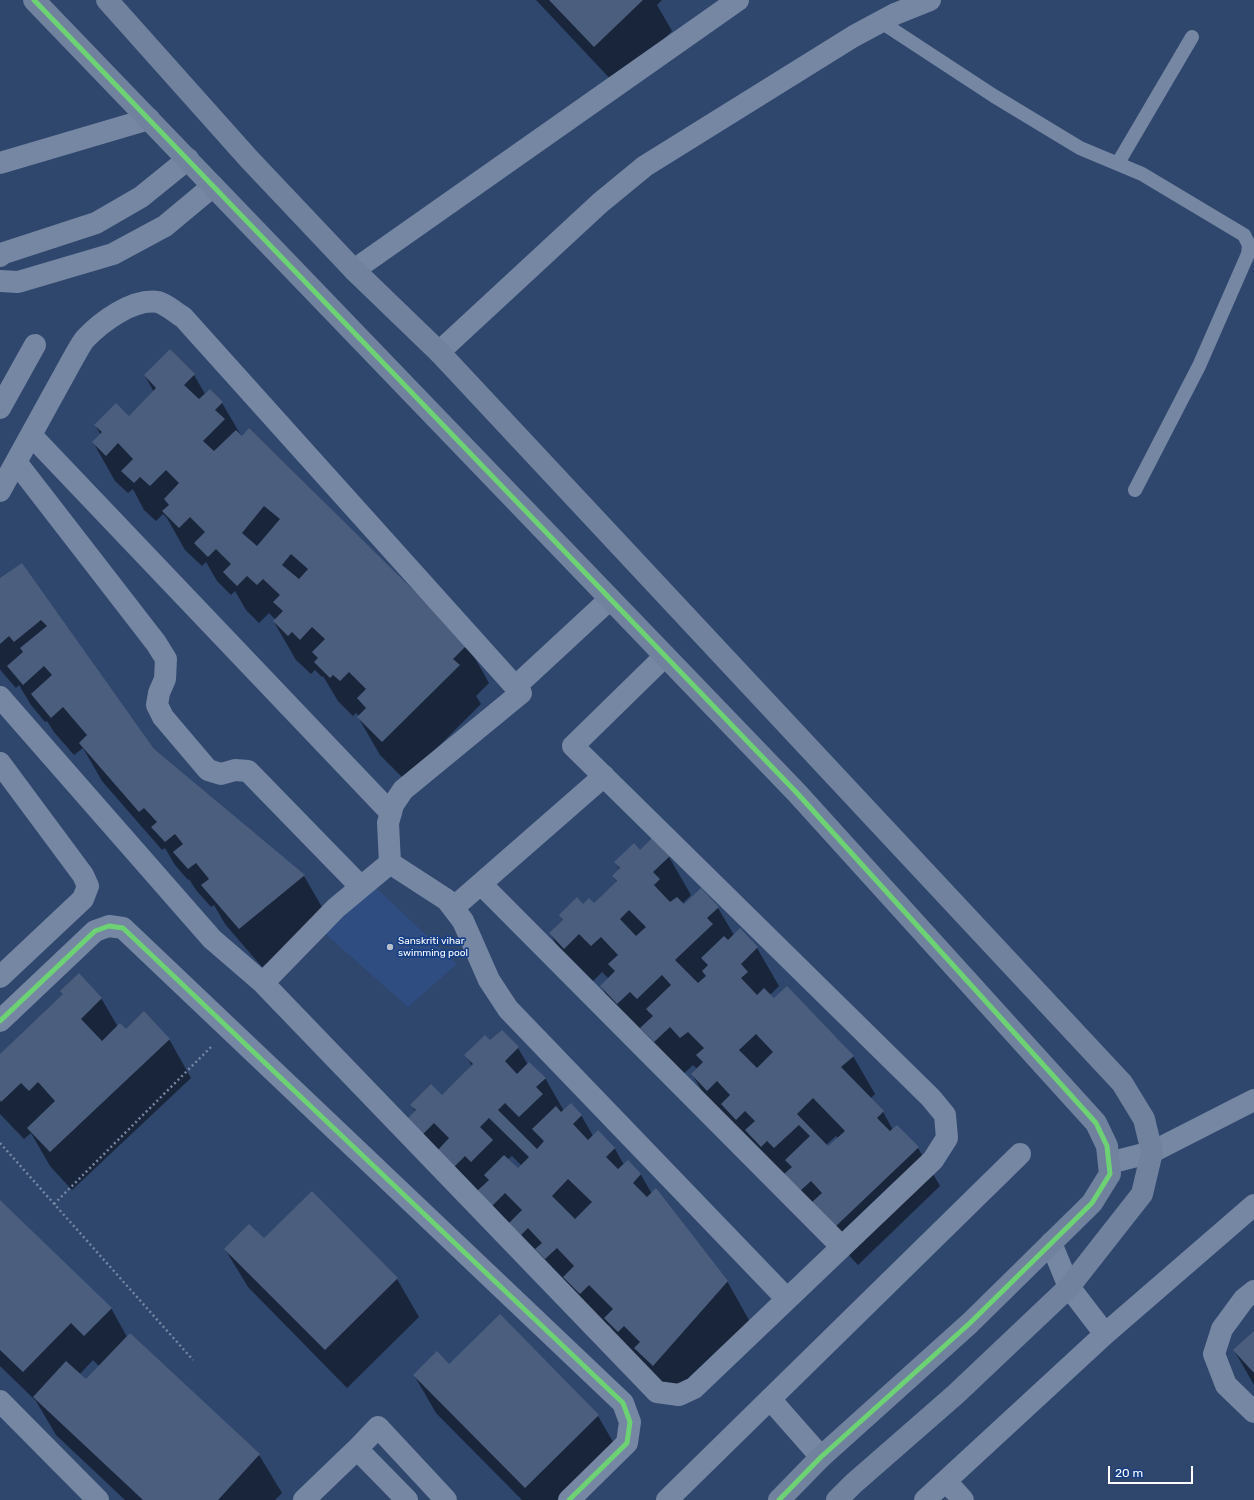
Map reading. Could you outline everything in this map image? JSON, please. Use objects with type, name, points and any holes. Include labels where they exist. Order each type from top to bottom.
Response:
[{"type":"street","points":[[34,0],[797,793],[1096,1123],[1107,1146],[1110,1174],[1092,1203],[970,1323],[821,1457],[779,1500]]},
{"type":"street","points":[[106,0],[249,159],[354,270],[438,352],[1122,1083],[1144,1119],[1152,1152],[1142,1194],[1069,1286],[956,1394],[837,1500]]},
{"type":"street","points":[[354,270],[738,0]]},
{"type":"street","points":[[438,352],[600,203],[645,166],[854,36],[894,14],[930,0]]},
{"type":"street","points":[[0,163],[149,119]]},
{"type":"street","points":[[0,256],[4,253],[96,223],[141,197],[188,159]]},
{"type":"street","points":[[0,281],[18,282],[113,254],[165,226],[213,186]]},
{"type":"street","points":[[0,491],[75,355],[85,340],[104,322],[123,310],[142,302],[159,302],[182,317],[520,693],[404,790],[393,805],[388,823],[390,863]]},
{"type":"street","points":[[0,408],[35,346]]},
{"type":"street","points":[[31,435],[391,813]]},
{"type":"street","points":[[16,462],[151,636],[166,659],[165,679],[159,694],[157,706],[163,716],[208,770],[221,774],[235,770],[248,771],[361,888]]},
{"type":"street","points":[[515,687],[610,599]]},
{"type":"street","points":[[0,697],[212,940],[263,983],[657,1392],[679,1395],[694,1388],[933,1160],[947,1138],[945,1116],[925,1092],[573,746],[665,656]]},
{"type":"street","points":[[0,763],[83,875],[88,886],[83,899],[0,977]]},
{"type":"street","points":[[454,908],[604,776]]},
{"type":"street","points":[[263,983],[336,908],[390,863]]},
{"type":"street","points":[[390,863],[447,900],[463,921],[489,980],[508,1009],[787,1300]]},
{"type":"street","points":[[481,884],[842,1247]]},
{"type":"street","points":[[0,1021],[94,931],[109,926],[123,928],[623,1403],[630,1422],[626,1443],[569,1500]]},
{"type":"street","points":[[1109,1163],[1152,1152],[1254,1100]]},
{"type":"street","points":[[667,1500],[1020,1154]]},
{"type":"street","points":[[925,1500],[1106,1334],[1254,1205]]},
{"type":"street","points":[[1051,1243],[1069,1286],[1106,1334]]},
{"type":"street","points":[[1254,1291],[1244,1299],[1222,1329],[1214,1354],[1226,1385],[1254,1412]]},
{"type":"street","points":[[770,1399],[821,1457]]},
{"type":"street","points":[[0,1402],[98,1500]]},
{"type":"street","points":[[304,1500],[378,1428],[446,1500]]},
{"type":"street","points":[[357,1449],[407,1500]]},
{"type":"street","points":[[946,1481],[963,1500]]},
{"type":"lane","points":[[881,22],[994,96],[1080,148],[1142,174],[1244,235],[1249,245],[1248,254],[1199,366],[1135,490]]},
{"type":"lane","points":[[1118,163],[1192,37]]},
{"type":"path","points":[[54,1204],[229,1028]]},
{"type":"path","points":[[0,1143],[193,1360]]},
{"type":"water","name":"Sanskriti vihar swimming pool","points":[[373,885],[457,964],[408,1007],[321,930]]},
{"type":"building","points":[[549,0],[643,0],[594,47]]},
{"type":"building","points":[[170,349],[195,374],[184,385],[199,399],[210,389],[223,402],[215,410],[225,419],[203,441],[214,451],[236,430],[242,436],[249,428],[468,644],[453,659],[460,665],[382,742],[357,717],[366,708],[357,698],[366,689],[349,672],[340,681],[333,675],[330,678],[314,662],[318,658],[312,652],[325,639],[312,627],[300,640],[292,632],[288,636],[273,621],[283,611],[273,602],[280,595],[263,579],[257,585],[247,576],[237,586],[223,572],[231,564],[216,549],[208,557],[194,543],[205,532],[190,517],[179,528],[162,511],[169,505],[164,499],[179,483],[166,470],[150,486],[140,477],[134,483],[121,471],[133,459],[118,443],[106,456],[92,442],[102,432],[94,425],[116,403],[129,416],[156,388],[144,375]],"holes":[[[264,506],[280,519],[257,546],[242,533]],[[291,554],[308,569],[299,579],[282,565]]]},
{"type":"building","points":[[22,563],[154,749],[305,875],[239,929],[201,885],[209,879],[196,863],[188,869],[173,852],[183,844],[175,834],[165,842],[151,827],[157,822],[144,808],[139,812],[79,743],[87,735],[63,707],[51,718],[31,694],[52,675],[44,666],[23,685],[7,666],[23,652],[20,648],[47,626],[41,620],[14,642],[9,636],[0,644],[0,578]]},
{"type":"building","points":[[652,838],[670,856],[653,872],[660,879],[654,885],[670,902],[677,897],[684,904],[701,888],[719,907],[707,918],[713,924],[675,960],[698,983],[706,976],[702,971],[708,965],[701,958],[724,936],[728,940],[740,928],[758,947],[741,964],[748,972],[741,978],[757,995],[764,988],[774,998],[787,986],[854,1056],[841,1067],[884,1111],[877,1118],[890,1131],[897,1125],[919,1147],[835,1227],[811,1203],[822,1193],[811,1181],[800,1191],[784,1174],[792,1167],[785,1160],[810,1136],[799,1125],[774,1148],[767,1141],[761,1147],[745,1130],[755,1121],[745,1111],[736,1120],[721,1104],[730,1095],[717,1081],[707,1091],[691,1074],[703,1062],[696,1055],[704,1048],[688,1032],[680,1038],[670,1027],[654,1042],[640,1028],[653,1016],[646,1009],[671,985],[662,975],[637,999],[630,992],[617,1004],[600,986],[615,971],[608,964],[618,955],[601,937],[591,946],[579,934],[564,949],[549,933],[563,920],[559,915],[577,897],[583,904],[589,898],[594,903],[617,881],[612,876],[620,868],[614,862],[634,843],[640,850]],"holes":[[[629,910],[646,927],[636,936],[620,919]],[[756,1034],[773,1052],[757,1068],[739,1050]],[[813,1098],[845,1131],[828,1146],[797,1114]]]},
{"type":"building","points":[[79,973],[102,998],[81,1019],[102,1041],[120,1023],[126,1029],[144,1011],[170,1039],[50,1152],[27,1128],[55,1101],[38,1082],[29,1091],[21,1083],[1,1102],[0,1054],[63,994],[60,991]]},
{"type":"building","points":[[502,1030],[519,1047],[505,1061],[517,1074],[529,1062],[546,1078],[536,1087],[543,1094],[519,1117],[505,1103],[498,1110],[537,1149],[544,1141],[532,1129],[556,1106],[561,1112],[571,1103],[582,1115],[573,1124],[588,1140],[598,1130],[615,1148],[606,1157],[618,1169],[628,1160],[641,1174],[633,1183],[647,1197],[656,1188],[728,1281],[653,1366],[634,1348],[640,1342],[624,1326],[618,1332],[604,1318],[613,1309],[589,1285],[580,1294],[563,1277],[574,1266],[557,1248],[545,1259],[535,1249],[542,1243],[528,1228],[521,1235],[509,1223],[522,1210],[505,1193],[492,1206],[477,1191],[489,1180],[484,1175],[504,1155],[518,1168],[529,1157],[489,1118],[480,1127],[493,1140],[471,1162],[465,1156],[454,1167],[437,1151],[449,1138],[434,1123],[422,1135],[406,1120],[416,1110],[410,1105],[431,1084],[442,1095],[473,1064],[464,1055],[485,1035],[490,1040]],"holes":[[[568,1179],[592,1202],[575,1219],[552,1196]]]},
{"type":"building","points":[[312,1191],[398,1278],[325,1350],[224,1249],[249,1224],[264,1238]]},
{"type":"building","points":[[0,1200],[112,1308],[84,1336],[71,1323],[23,1372],[0,1350]]},
{"type":"building","points":[[500,1314],[599,1415],[525,1488],[413,1375],[437,1351],[449,1364]]},
{"type":"building","points":[[1254,1331],[1254,1373],[1233,1350]]},
{"type":"building","points":[[130,1333],[260,1454],[218,1500],[143,1500],[33,1397],[66,1361],[86,1379]]},
{"type":"cycle path","points":[[34,0],[797,793],[1096,1123],[1107,1146],[1110,1174],[1092,1203],[970,1323],[821,1457],[779,1500]]},
{"type":"cycle path","points":[[0,1021],[95,931],[109,926],[123,928],[623,1403],[630,1422],[627,1443],[569,1500]]},
{"type":"place","name":"Sanskriti vihar swimming pool","points":[[390,947]]}]
